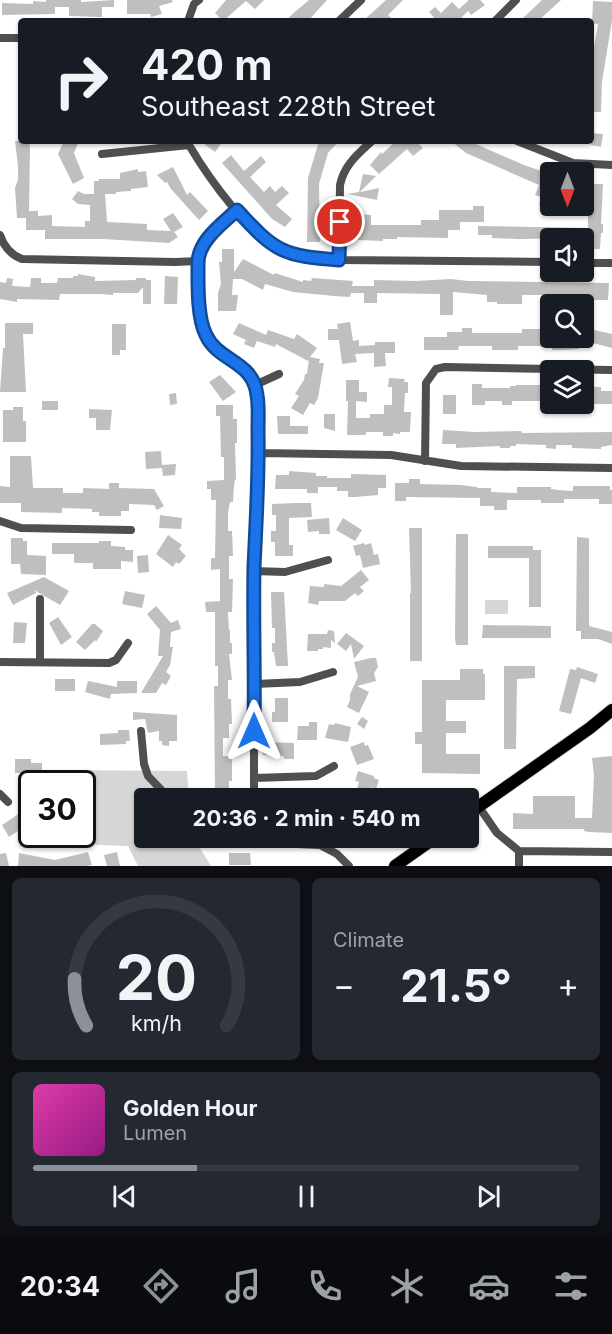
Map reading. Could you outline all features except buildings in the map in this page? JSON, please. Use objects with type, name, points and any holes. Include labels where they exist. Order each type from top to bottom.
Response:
[{"type":"main road","points":[[479,807],[612,710]]},
{"type":"main road","points":[[395,866],[420,848]]},
{"type":"street","points":[[189,18],[194,4],[199,0]]},
{"type":"street","points":[[342,18],[361,0]]},
{"type":"street","points":[[498,18],[516,0]]},
{"type":"street","points":[[0,38],[18,38]]},
{"type":"street","points":[[102,154],[181,144]]},
{"type":"street","points":[[190,144],[203,170],[237,210],[272,246],[287,253],[339,260],[540,262]]},
{"type":"street","points":[[339,260],[342,174],[369,144]]},
{"type":"street","points":[[525,144],[573,163],[612,165]]},
{"type":"street","points":[[237,210],[215,230],[201,250],[198,261],[201,320],[206,336],[217,350],[246,369],[257,393],[254,788]]},
{"type":"street","points":[[0,235],[8,250],[22,259],[198,261]]},
{"type":"street","points":[[594,263],[612,263]]},
{"type":"street","points":[[425,461],[426,383],[436,369],[445,367],[612,369]]},
{"type":"street","points":[[255,385],[279,374]]},
{"type":"street","points":[[258,453],[392,455],[461,466],[612,468]]},
{"type":"street","points":[[0,521],[21,528],[131,530]]},
{"type":"street","points":[[254,571],[285,572],[328,560]]},
{"type":"street","points":[[40,599],[40,662]]},
{"type":"street","points":[[0,662],[109,663],[116,660],[128,643]]},
{"type":"street","points":[[255,684],[300,682],[333,672]]},
{"type":"street","points":[[141,731],[144,764],[148,777],[159,788]]},
{"type":"street","points":[[254,777],[316,776],[334,766]]},
{"type":"street","points":[[0,794],[8,802]]},
{"type":"street","points":[[479,807],[497,833],[519,851],[612,852]]},
{"type":"street","points":[[326,848],[337,854],[349,866]]},
{"type":"street","points":[[519,851],[519,866]]},
{"type":"shaded area","points":[[485,600],[508,600],[508,614],[485,614]]},
{"type":"shaded area","points":[[96,770],[187,771],[188,788],[134,788],[134,848],[200,848],[211,866],[138,866],[128,846],[96,845]]},
{"type":"route","points":[[254,731],[257,393],[253,379],[246,369],[217,350],[206,336],[201,320],[198,261],[201,250],[215,230],[237,210],[272,246],[287,253],[312,258],[339,260],[340,222]]}]
